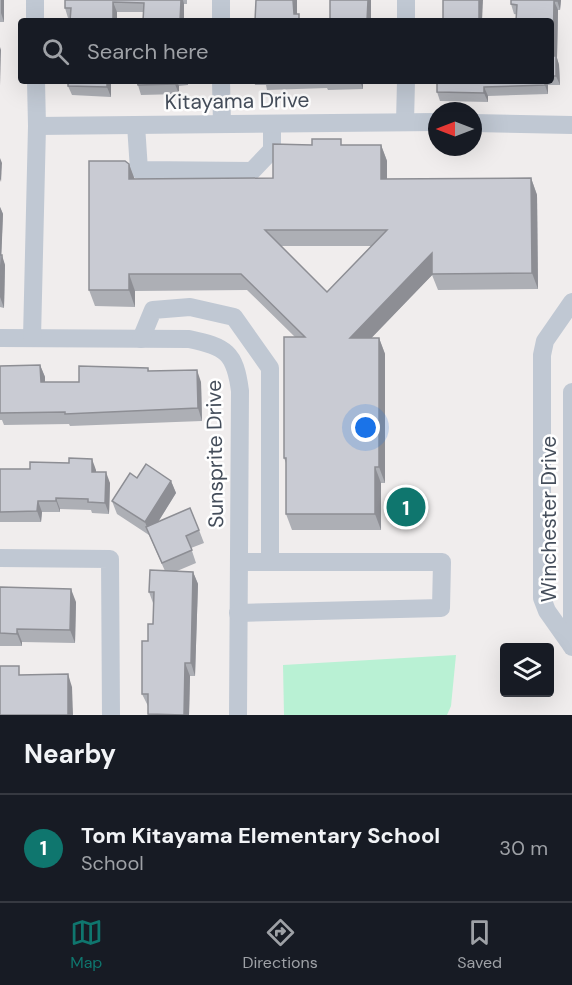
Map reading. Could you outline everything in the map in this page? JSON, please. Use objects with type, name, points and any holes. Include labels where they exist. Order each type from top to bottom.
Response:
[{"type":"street","points":[[35,0],[35,18]]},
{"type":"street","points":[[221,0],[221,18]]},
{"type":"street","points":[[406,0],[406,18]]},
{"type":"street","points":[[32,338],[36,84]]},
{"type":"street","points":[[221,84],[222,124]]},
{"type":"street","points":[[405,122],[406,84]]},
{"type":"street","name":"Kitayama Drive","points":[[37,126],[428,122]]},
{"type":"street","points":[[482,123],[572,125]]},
{"type":"street","points":[[136,125],[139,170],[252,171],[272,150],[272,124]]},
{"type":"street","points":[[571,646],[547,611],[542,598],[542,355],[545,341],[572,302]]},
{"type":"street","points":[[141,339],[153,310],[190,307],[234,317],[270,368],[270,562]]},
{"type":"street","name":"Sunsprite Drive","points":[[0,338],[189,339],[216,345],[229,354],[237,371],[240,391],[238,715]]},
{"type":"street","name":"Winchester Drive","points":[[571,646],[572,392]]},
{"type":"street","points":[[0,558],[110,559],[111,715]]},
{"type":"street","points":[[238,613],[441,608],[442,562],[239,562]]},
{"type":"green space","points":[[456,655],[451,706],[447,715],[284,715],[283,665]]},
{"type":"building","points":[[65,0],[181,0],[180,18],[143,18],[144,3],[113,2],[113,18],[70,18],[71,8],[65,8]]},
{"type":"building","points":[[256,0],[293,0],[294,14],[299,14],[299,18],[255,18]]},
{"type":"building","points":[[330,0],[368,0],[367,18],[330,18]]},
{"type":"building","points":[[443,0],[479,0],[479,18],[443,18]]},
{"type":"building","points":[[511,0],[557,0],[554,1],[554,18],[516,18],[517,5],[511,4]]},
{"type":"building","points":[[554,56],[556,56],[556,76],[554,76]]},
{"type":"building","points":[[68,84],[107,84],[107,87],[68,86]]},
{"type":"building","points":[[437,84],[545,84],[484,87],[484,93],[437,92]]},
{"type":"building","points":[[312,139],[341,139],[341,145],[381,145],[381,179],[531,178],[532,273],[432,274],[432,253],[350,338],[379,338],[379,467],[375,467],[375,514],[286,514],[284,337],[305,337],[241,274],[129,274],[129,290],[89,290],[89,161],[125,161],[129,164],[129,179],[273,178],[273,144],[312,145]],"holes":[[[265,230],[387,230],[327,292]]]},
{"type":"building","points":[[0,255],[2,255],[0,297]]},
{"type":"building","points":[[40,365],[41,382],[79,382],[79,366],[148,368],[148,371],[197,370],[198,408],[65,414],[65,412],[0,413],[0,366]]},
{"type":"building","points":[[69,458],[92,459],[92,472],[106,472],[105,503],[88,502],[88,499],[56,498],[56,501],[38,501],[37,511],[0,512],[0,469],[30,469],[30,462],[69,463]]},
{"type":"building","points":[[146,464],[171,481],[145,522],[112,501],[130,473],[137,478]]},
{"type":"building","points":[[190,508],[199,530],[186,536],[192,550],[162,563],[146,527]]},
{"type":"building","points":[[150,570],[193,572],[191,663],[185,663],[184,715],[148,714],[148,694],[142,694],[142,641],[148,641],[148,624],[153,624],[154,592],[149,592]]},
{"type":"building","points":[[0,587],[71,589],[70,630],[17,629],[17,634],[0,633]]},
{"type":"building","points":[[0,666],[19,666],[19,675],[68,674],[68,715],[0,715]]},
{"type":"place","name":"Tom Kitayama Elementary School","points":[[406,507]]}]
